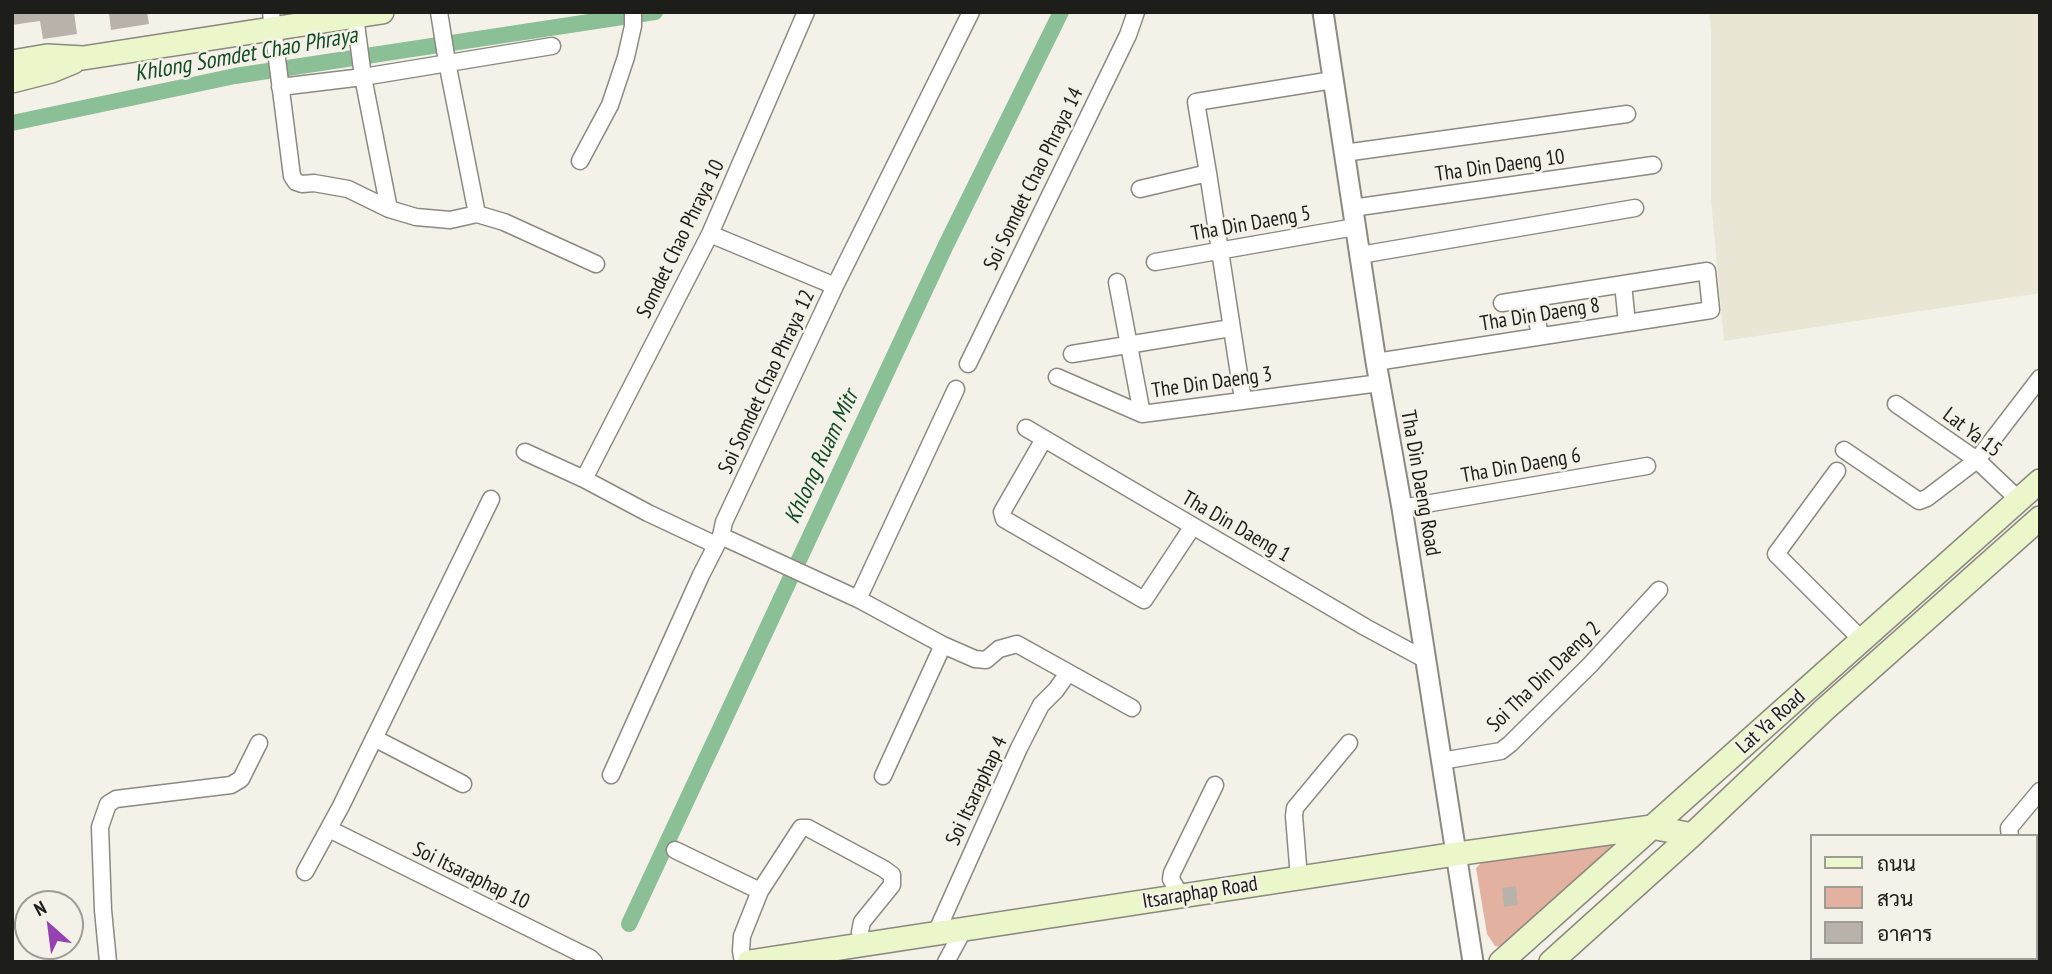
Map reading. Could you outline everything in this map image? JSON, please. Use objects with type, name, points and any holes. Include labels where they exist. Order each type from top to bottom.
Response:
[{"type":"main road","points":[[12,81],[51,71],[83,58],[273,21],[382,12]]},
{"type":"main road","points":[[12,62],[47,56],[83,58]]},
{"type":"main road","name":"Lat Ya Road","points":[[1501,962],[2040,481]]},
{"type":"main road","name":"Lat Ya Road","points":[[1551,962],[1692,835],[1825,709],[2040,518]]},
{"type":"main road","points":[[1652,827],[1692,835]]},
{"type":"main road","name":"Itsaraphap Road","points":[[746,962],[815,957],[862,944],[1652,827]]},
{"type":"street","name":"Somdet Chao Phraya 10","points":[[584,479],[710,234],[806,12]]},
{"type":"street","name":"Soi Somdet Chao Phraya 12","points":[[611,775],[724,522],[835,286],[971,12]]},
{"type":"street","name":"Soi Somdet Chao Phraya 14","points":[[968,364],[1128,36],[1136,12]]},
{"type":"street","name":"Tha Din Daeng Road","points":[[1323,12],[1376,362],[1402,508],[1473,962]]},
{"type":"street","points":[[355,16],[389,209]]},
{"type":"street","points":[[440,18],[477,214]]},
{"type":"street","points":[[580,161],[610,105],[626,57],[633,19]]},
{"type":"street","points":[[273,21],[292,176],[296,181],[348,189],[389,209],[416,217],[450,220],[477,214],[504,222],[596,264]]},
{"type":"street","points":[[279,83],[446,57],[552,46]]},
{"type":"street","points":[[1243,400],[1195,102],[1333,80]]},
{"type":"street","points":[[1344,153],[1627,114]]},
{"type":"street","name":"Tha Din Daeng 10","points":[[1354,218],[1653,165]]},
{"type":"street","points":[[1140,189],[1208,173]]},
{"type":"street","points":[[1360,255],[1635,208]]},
{"type":"street","name":"Tha Din Daeng 5","points":[[1155,262],[1220,250],[1354,218]]},
{"type":"street","points":[[710,234],[835,286]]},
{"type":"street","name":"Tha Din Daeng 8","points":[[1376,362],[1711,310],[1707,271],[1623,284]]},
{"type":"street","points":[[1117,282],[1142,414]]},
{"type":"street","points":[[1502,303],[1623,284],[1627,323]]},
{"type":"street","points":[[1533,298],[1540,336]]},
{"type":"street","points":[[1072,354],[1231,328]]},
{"type":"street","name":"The Din Daeng 3","points":[[1057,377],[1142,414],[1380,383]]},
{"type":"street","points":[[1844,450],[1919,501],[1927,498],[1977,460],[2040,378]]},
{"type":"street","points":[[858,599],[956,389]]},
{"type":"street","name":"Lat Ya 15","points":[[1896,404],[1977,460],[2019,500]]},
{"type":"street","name":"Tha Din Daeng 1","points":[[1026,428],[1426,660]]},
{"type":"street","points":[[1044,439],[1002,512],[1004,519],[1144,600],[1193,526]]},
{"type":"street","points":[[525,452],[648,513],[794,570],[858,599],[943,645],[986,660],[999,649],[1017,643],[1132,708]]},
{"type":"street","name":"Tha Din Daeng 6","points":[[1402,508],[1647,466]]},
{"type":"street","points":[[1837,471],[1776,554],[1862,640]]},
{"type":"street","points":[[305,872],[329,829],[491,499]]},
{"type":"street","name":"Soi Tha Din Daeng 2","points":[[1441,761],[1500,751],[1510,744],[1590,665],[1659,590]]},
{"type":"street","points":[[883,776],[943,645]]},
{"type":"street","name":"Soi Itsaraphap 4","points":[[936,933],[1019,748],[1041,705],[1068,673]]},
{"type":"street","points":[[374,738],[463,784]]},
{"type":"street","points":[[108,962],[100,827],[108,804],[116,799],[231,785],[241,779],[259,743]]},
{"type":"street","points":[[1298,878],[1295,808],[1349,743]]},
{"type":"street","points":[[1181,896],[1171,879],[1172,873],[1215,785]]},
{"type":"street","points":[[2010,834],[2009,828],[2040,791]]},
{"type":"street","points":[[746,962],[741,951],[742,936],[760,891],[801,828],[808,828],[884,869],[892,876],[892,885],[862,922],[862,944]]},
{"type":"street","name":"Soi Itsaraphap 10","points":[[329,829],[594,962]]},
{"type":"street","points":[[675,850],[760,891]]},
{"type":"street","points":[[946,962],[964,929]]},
{"type":"shaded area","points":[[1709,12],[2040,12],[2040,293],[1724,341],[1711,200]]},
{"type":"green space","points":[[1613,845],[1610,852],[1501,947],[1495,946],[1487,934],[1476,868],[1482,862]]},
{"type":"building","points":[[12,12],[74,12],[77,34],[43,39],[40,21],[12,25]]},
{"type":"building","points":[[147,12],[149,24],[111,30],[109,13]]},
{"type":"building","points":[[1516,886],[1518,905],[1504,907],[1502,888]]},
{"type":"waterway","name":"Khlong Somdet Chao Phraya","points":[[12,123],[235,76],[655,12]]},
{"type":"waterway","name":"Khlong Ruam Mitr","points":[[629,924],[946,245],[1061,12]]}]
